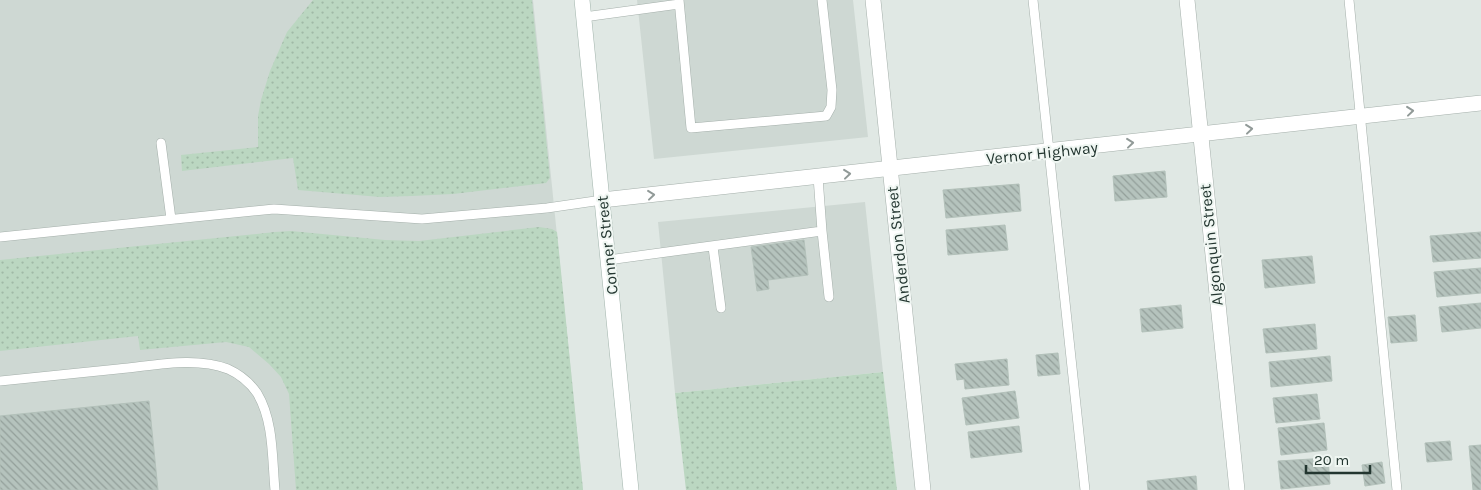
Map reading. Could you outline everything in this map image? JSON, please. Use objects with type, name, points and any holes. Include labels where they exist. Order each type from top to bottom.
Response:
[{"type":"street","name":"Conner Street","points":[[582,0],[631,490]]},
{"type":"street","name":"Anderdon Street","points":[[873,0],[922,490]]},
{"type":"street","name":"Algonquin Street","points":[[1187,0],[1236,490]]},
{"type":"street","name":"Vernor Highway","points":[[602,200],[890,170],[1481,103]]},
{"type":"lane","points":[[584,17],[679,2],[691,128],[826,116],[831,107],[832,90],[822,0]]},
{"type":"lane","points":[[1033,0],[1085,490]]},
{"type":"lane","points":[[1349,0],[1397,490]]},
{"type":"lane","points":[[161,143],[171,219]]},
{"type":"lane","points":[[818,177],[829,297]]},
{"type":"lane","points":[[0,237],[274,209],[422,218],[547,208],[602,200]]},
{"type":"lane","points":[[608,260],[822,231]]},
{"type":"lane","points":[[713,247],[721,308]]},
{"type":"lane","points":[[0,381],[175,363],[209,365],[228,369],[244,378],[256,393],[263,407],[268,424],[275,490]]},
{"type":"shaded area","points":[[0,0],[533,0],[583,490],[0,490]]},
{"type":"shaded area","points":[[637,0],[853,0],[868,137],[654,159]]},
{"type":"shaded area","points":[[865,202],[883,372],[675,393],[658,222]]},
{"type":"green space","points":[[313,0],[532,0],[550,178],[546,183],[453,194],[380,197],[298,190],[293,158],[182,171],[181,155],[258,147],[258,116],[270,71],[287,32]]},
{"type":"green space","points":[[539,227],[552,229],[557,232],[583,490],[296,490],[289,394],[281,377],[249,347],[226,342],[140,350],[138,336],[0,351],[0,260],[291,231],[385,240],[419,241]]},
{"type":"green space","points":[[883,372],[897,490],[686,490],[675,393]]},
{"type":"building","points":[[1165,171],[1167,197],[1115,201],[1113,176]]},
{"type":"building","points":[[1019,184],[1021,211],[946,218],[943,190]]},
{"type":"building","points":[[1005,225],[1008,250],[948,255],[946,230]]},
{"type":"building","points":[[1481,232],[1481,258],[1433,262],[1430,236]]},
{"type":"building","points":[[804,240],[808,275],[768,280],[769,289],[757,291],[751,247]]},
{"type":"building","points":[[1312,256],[1315,283],[1265,288],[1262,260]]},
{"type":"building","points":[[1481,268],[1481,293],[1437,297],[1434,272]]},
{"type":"building","points":[[1481,303],[1481,328],[1442,332],[1439,307]]},
{"type":"building","points":[[1181,305],[1183,328],[1142,332],[1140,309]]},
{"type":"building","points":[[1415,315],[1417,341],[1391,343],[1388,317]]},
{"type":"building","points":[[1315,324],[1317,349],[1266,353],[1263,329]]},
{"type":"building","points":[[1058,353],[1060,374],[1038,376],[1036,355]]},
{"type":"building","points":[[1330,356],[1332,381],[1271,387],[1269,362]]},
{"type":"building","points":[[1007,359],[1009,385],[965,389],[964,379],[957,380],[955,364]]},
{"type":"building","points":[[1015,391],[1019,418],[966,425],[962,398]]},
{"type":"building","points":[[1317,394],[1320,419],[1276,423],[1273,398]]},
{"type":"building","points":[[149,401],[158,490],[0,490],[0,416]]},
{"type":"building","points":[[1324,423],[1327,450],[1281,455],[1278,428]]},
{"type":"building","points":[[1019,426],[1022,452],[971,458],[968,432]]},
{"type":"building","points":[[1450,441],[1452,460],[1427,462],[1425,443]]},
{"type":"building","points":[[1481,445],[1481,490],[1473,490],[1469,446]]},
{"type":"building","points":[[1328,458],[1330,484],[1281,489],[1278,461]]},
{"type":"building","points":[[1382,462],[1385,483],[1365,486],[1362,465]]},
{"type":"building","points":[[1196,476],[1197,490],[1148,490],[1147,481]]}]
